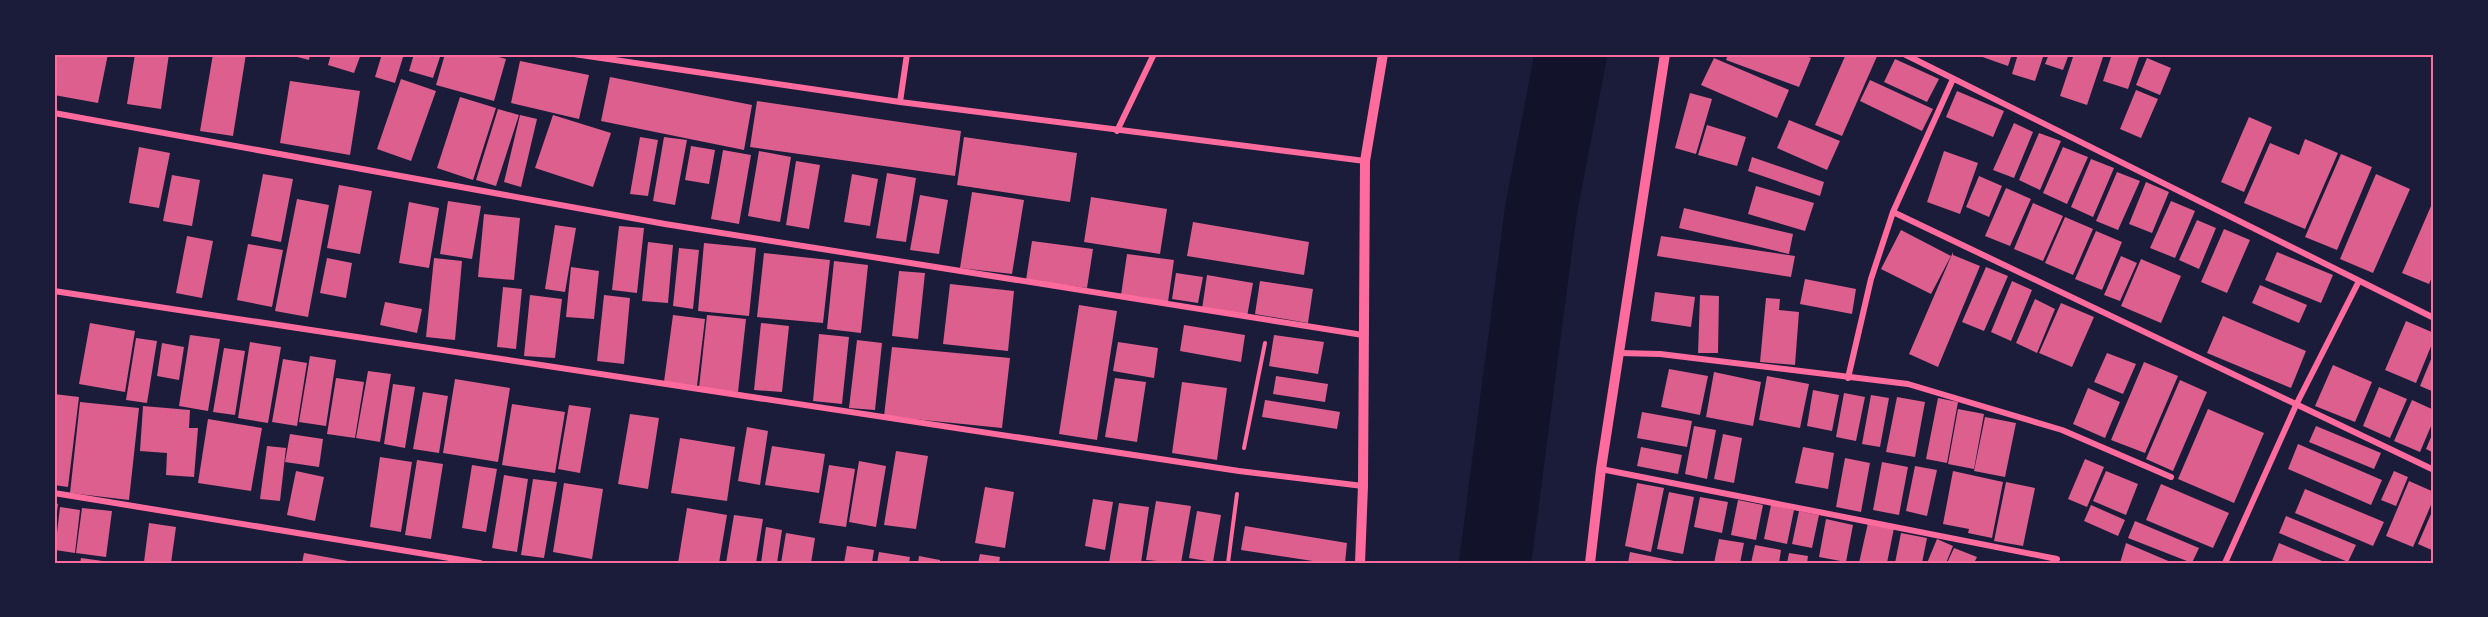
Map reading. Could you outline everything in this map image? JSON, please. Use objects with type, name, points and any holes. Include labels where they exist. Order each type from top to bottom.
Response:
[{"type":"street","points":[[574,54],[900,102],[1117,131],[1365,160]]},
{"type":"street","points":[[900,102],[907,54]]},
{"type":"street","points":[[1117,131],[1154,54]]},
{"type":"street","points":[[1360,563],[1363,486],[1365,160],[1383,54]]},
{"type":"street","points":[[1590,563],[1601,469],[1665,54]]},
{"type":"street","points":[[1904,54],[2434,318]]},
{"type":"street","points":[[1848,378],[1871,279],[1893,212],[1953,79]]},
{"type":"street","points":[[54,113],[665,224],[1269,322],[1363,335]]},
{"type":"street","points":[[1893,212],[2434,470]]},
{"type":"street","points":[[2225,563],[2297,403],[2359,281]]},
{"type":"street","points":[[54,291],[1239,471],[1363,486]]},
{"type":"street","points":[[1619,352],[1660,354],[1908,384],[2062,430],[2171,477]]},
{"type":"street","points":[[1601,469],[2057,559]]},
{"type":"street","points":[[54,493],[480,563]]},
{"type":"path","points":[[1228,563],[1239,471],[1269,322]]},
{"type":"building","points":[[54,54],[108,54],[98,103],[54,95]]},
{"type":"building","points":[[135,54],[169,54],[161,109],[127,104]]},
{"type":"building","points":[[213,54],[246,54],[233,136],[200,131]]},
{"type":"building","points":[[286,54],[310,54],[309,60]]},
{"type":"building","points":[[331,54],[361,54],[354,73],[328,65]]},
{"type":"building","points":[[382,54],[404,54],[395,83],[375,77]]},
{"type":"building","points":[[414,54],[441,54],[433,78],[409,71]]},
{"type":"building","points":[[445,54],[488,54],[506,59],[494,101],[436,85]]},
{"type":"building","points":[[1728,54],[1801,54],[1811,58],[1799,87],[1726,60]]},
{"type":"building","points":[[1846,54],[1878,54],[1842,136],[1815,125]]},
{"type":"building","points":[[1974,54],[2012,54],[2008,66]]},
{"type":"building","points":[[2018,54],[2044,54],[2035,81],[2012,74]]},
{"type":"building","points":[[2049,54],[2069,54],[2063,70],[2045,64]]},
{"type":"building","points":[[2074,54],[2104,54],[2087,105],[2060,96]]},
{"type":"building","points":[[2112,54],[2140,54],[2128,89],[2103,81]]},
{"type":"building","points":[[1714,58],[1789,90],[1777,118],[1701,85]]},
{"type":"building","points":[[2147,58],[2171,68],[2160,95],[2136,85]]},
{"type":"building","points":[[1895,59],[1939,79],[1927,102],[1884,82]]},
{"type":"building","points":[[520,61],[589,75],[579,119],[511,103]]},
{"type":"building","points":[[610,77],[752,105],[744,150],[601,121]]},
{"type":"building","points":[[401,79],[436,91],[411,161],[377,149]]},
{"type":"building","points":[[1870,80],[1933,109],[1922,131],[1860,101]]},
{"type":"building","points":[[290,81],[360,91],[350,155],[280,143]]},
{"type":"building","points":[[2136,90],[2158,99],[2141,138],[2120,129]]},
{"type":"building","points":[[1957,91],[2004,111],[1993,137],[1946,117]]},
{"type":"building","points":[[1690,93],[1712,99],[1696,154],[1675,148]]},
{"type":"building","points":[[460,97],[496,108],[473,180],[437,168]]},
{"type":"building","points":[[757,101],[961,131],[955,176],[750,147]]},
{"type":"building","points":[[498,109],[519,115],[496,186],[476,180]]},
{"type":"building","points":[[520,115],[537,119],[521,187],[504,182]]},
{"type":"building","points":[[553,115],[611,133],[593,187],[535,168]]},
{"type":"building","points":[[2249,117],[2272,127],[2244,192],[2221,182]]},
{"type":"building","points":[[1789,120],[1840,141],[1827,170],[1777,148]]},
{"type":"building","points":[[2014,123],[2033,132],[2014,178],[1993,170]]},
{"type":"building","points":[[1707,125],[1746,137],[1737,166],[1698,155]]},
{"type":"building","points":[[2039,133],[2061,141],[2040,190],[2019,180]]},
{"type":"building","points":[[640,137],[658,140],[648,196],[630,194]]},
{"type":"building","points":[[664,137],[687,140],[675,205],[653,201]]},
{"type":"building","points":[[964,137],[1077,153],[1070,202],[957,185]]},
{"type":"building","points":[[2305,139],[2338,153],[2305,229],[2244,203],[2270,143],[2299,155]]},
{"type":"building","points":[[691,146],[715,150],[709,184],[685,180]]},
{"type":"building","points":[[139,147],[170,153],[159,208],[129,203]]},
{"type":"building","points":[[2063,147],[2088,157],[2067,204],[2043,193]]},
{"type":"building","points":[[723,150],[751,155],[739,224],[711,219]]},
{"type":"building","points":[[759,151],[791,157],[780,222],[748,216]]},
{"type":"building","points":[[1944,151],[1978,163],[1960,214],[1927,202]]},
{"type":"building","points":[[2341,154],[2372,167],[2337,250],[2305,237]]},
{"type":"building","points":[[1752,157],[1824,182],[1820,196],[1748,171]]},
{"type":"building","points":[[2091,159],[2114,168],[2093,217],[2071,207]]},
{"type":"building","points":[[796,161],[820,165],[809,229],[786,225]]},
{"type":"building","points":[[2117,172],[2140,181],[2118,230],[2096,221]]},
{"type":"building","points":[[887,173],[916,178],[906,242],[876,238]]},
{"type":"building","points":[[263,174],[293,179],[281,242],[251,236]]},
{"type":"building","points":[[852,174],[878,179],[870,226],[844,222]]},
{"type":"building","points":[[2376,174],[2410,189],[2373,273],[2340,259]]},
{"type":"building","points":[[172,175],[200,180],[192,226],[163,221]]},
{"type":"building","points":[[1979,176],[2002,186],[1989,217],[1966,207]]},
{"type":"building","points":[[2146,182],[2169,192],[2152,233],[2129,224]]},
{"type":"building","points":[[339,185],[372,191],[360,254],[327,248]]},
{"type":"building","points":[[1756,186],[1814,203],[1805,231],[1748,214]]},
{"type":"building","points":[[2006,188],[2031,199],[2010,246],[1985,236]]},
{"type":"building","points":[[972,192],[1024,200],[1012,274],[960,268]]},
{"type":"building","points":[[920,195],[948,200],[939,254],[910,250]]},
{"type":"building","points":[[1091,197],[1167,209],[1160,254],[1084,242]]},
{"type":"building","points":[[297,199],[329,205],[308,317],[275,311]]},
{"type":"building","points":[[448,201],[481,206],[472,259],[440,254]]},
{"type":"building","points":[[2171,201],[2195,211],[2175,258],[2150,248]]},
{"type":"building","points":[[409,202],[439,208],[429,268],[399,263]]},
{"type":"building","points":[[2033,203],[2063,216],[2043,261],[2014,249]]},
{"type":"building","points":[[2431,206],[2434,208],[2434,272],[2429,284],[2402,273]]},
{"type":"building","points":[[1684,208],[1793,234],[1789,254],[1679,228]]},
{"type":"building","points":[[484,214],[520,218],[514,280],[478,277]]},
{"type":"building","points":[[2065,217],[2093,229],[2073,275],[2045,263]]},
{"type":"building","points":[[2197,220],[2216,228],[2199,269],[2179,260]]},
{"type":"building","points":[[1193,222],[1309,242],[1304,275],[1187,256]]},
{"type":"building","points":[[555,225],[576,228],[565,292],[545,289]]},
{"type":"building","points":[[619,226],[644,228],[637,293],[612,290]]},
{"type":"building","points":[[2224,229],[2250,240],[2227,293],[2201,282]]},
{"type":"building","points":[[1901,230],[1951,256],[1931,294],[1881,269]]},
{"type":"building","points":[[2096,231],[2122,242],[2102,290],[2075,279]]},
{"type":"building","points":[[187,236],[213,241],[202,298],[176,293]]},
{"type":"building","points":[[1661,236],[1795,256],[1791,277],[1657,256]]},
{"type":"building","points":[[1032,241],[1093,249],[1087,288],[1026,280]]},
{"type":"building","points":[[648,242],[673,245],[668,303],[642,301]]},
{"type":"building","points":[[704,243],[756,248],[749,316],[698,311]]},
{"type":"building","points":[[248,244],[283,250],[272,307],[237,300]]},
{"type":"building","points":[[679,248],[699,250],[693,309],[673,306]]},
{"type":"building","points":[[1953,252],[1953,255],[1980,266],[1938,367],[1909,354]]},
{"type":"building","points":[[2277,252],[2333,275],[2321,303],[2265,280]]},
{"type":"building","points":[[764,253],[830,260],[823,323],[757,317]]},
{"type":"building","points":[[1127,254],[1174,260],[1168,302],[1121,295]]},
{"type":"building","points":[[2121,256],[2137,263],[2120,301],[2104,295]]},
{"type":"building","points":[[327,258],[352,263],[346,298],[320,293]]},
{"type":"building","points":[[434,258],[462,261],[455,340],[426,337]]},
{"type":"building","points":[[2141,259],[2181,276],[2161,323],[2121,306]]},
{"type":"building","points":[[834,261],[868,265],[861,333],[827,329]]},
{"type":"building","points":[[571,267],[599,271],[594,319],[566,317]]},
{"type":"building","points":[[1986,267],[2008,276],[1984,331],[1962,322]]},
{"type":"building","points":[[899,271],[925,273],[918,339],[892,336]]},
{"type":"building","points":[[1176,273],[1203,277],[1198,303],[1172,299]]},
{"type":"building","points":[[1207,275],[1253,283],[1247,317],[1202,309]]},
{"type":"building","points":[[1805,279],[1856,289],[1852,314],[1800,304]]},
{"type":"building","points":[[1260,281],[1313,289],[1308,323],[1255,314]]},
{"type":"building","points":[[2012,281],[2032,290],[2011,341],[1991,332]]},
{"type":"building","points":[[950,284],[1014,291],[1008,351],[943,344]]},
{"type":"building","points":[[2260,285],[2307,305],[2299,323],[2252,303]]},
{"type":"building","points":[[503,287],[522,289],[516,349],[497,347]]},
{"type":"building","points":[[1655,292],[1695,297],[1691,327],[1651,321]]},
{"type":"building","points":[[530,295],[562,299],[555,358],[524,356]]},
{"type":"building","points":[[604,295],[630,298],[624,364],[597,361]]},
{"type":"building","points":[[1700,295],[1719,296],[1718,353],[1698,353]]},
{"type":"building","points":[[1766,298],[1780,299],[1779,310],[1799,312],[1795,365],[1760,362]]},
{"type":"building","points":[[2035,299],[2055,309],[2037,353],[2016,343]]},
{"type":"building","points":[[385,302],[422,309],[417,333],[380,325]]},
{"type":"building","points":[[2061,303],[2094,317],[2072,367],[2039,353]]},
{"type":"building","points":[[1079,305],[1117,311],[1097,440],[1059,434]]},
{"type":"building","points":[[673,315],[705,319],[697,386],[664,382]]},
{"type":"building","points":[[707,315],[746,319],[738,392],[699,388]]},
{"type":"building","points":[[2223,316],[2306,351],[2291,388],[2207,353]]},
{"type":"building","points":[[2406,321],[2434,333],[2434,339],[2416,383],[2385,370]]},
{"type":"building","points":[[90,323],[135,331],[125,392],[79,384]]},
{"type":"building","points":[[761,323],[789,326],[782,392],[754,390]]},
{"type":"building","points":[[1184,325],[1245,335],[1241,362],[1180,351]]},
{"type":"building","points":[[819,334],[849,337],[842,404],[813,401]]},
{"type":"building","points":[[190,335],[220,339],[208,411],[179,406]]},
{"type":"building","points":[[1274,335],[1324,342],[1318,374],[1269,366]]},
{"type":"building","points":[[136,338],[157,341],[147,403],[126,400]]},
{"type":"building","points":[[857,340],[882,343],[875,410],[849,408]]},
{"type":"building","points":[[250,342],[281,347],[268,423],[238,418]]},
{"type":"building","points":[[1118,342],[1158,348],[1154,378],[1113,371]]},
{"type":"building","points":[[162,343],[184,347],[179,380],[157,376]]},
{"type":"building","points":[[892,347],[1010,358],[1002,428],[884,416]]},
{"type":"building","points":[[224,348],[245,351],[235,415],[213,412]]},
{"type":"building","points":[[2434,352],[2434,392],[2420,386]]},
{"type":"building","points":[[2107,353],[2136,364],[2123,394],[2094,382]]},
{"type":"building","points":[[310,356],[336,360],[326,426],[299,422]]},
{"type":"building","points":[[283,359],[307,363],[297,426],[272,422]]},
{"type":"building","points":[[2144,362],[2178,376],[2145,453],[2111,440]]},
{"type":"building","points":[[2333,365],[2372,382],[2355,422],[2315,406]]},
{"type":"building","points":[[1669,369],[1708,376],[1700,415],[1661,407]]},
{"type":"building","points":[[368,371],[391,374],[380,442],[356,438]]},
{"type":"building","points":[[1714,372],[1761,382],[1753,426],[1706,417]]},
{"type":"building","points":[[1276,376],[1328,384],[1325,402],[1273,394]]},
{"type":"building","points":[[1767,376],[1809,384],[1800,428],[1759,420]]},
{"type":"building","points":[[336,378],[364,382],[355,438],[327,434]]},
{"type":"building","points":[[1115,378],[1146,382],[1137,442],[1105,437]]},
{"type":"building","points":[[455,379],[510,388],[498,462],[443,453]]},
{"type":"building","points":[[2180,380],[2207,392],[2173,471],[2146,459]]},
{"type":"building","points":[[1182,382],[1227,388],[1217,460],[1172,453]]},
{"type":"building","points":[[393,384],[415,387],[405,448],[384,444]]},
{"type":"building","points":[[2379,387],[2407,399],[2390,438],[2363,426]]},
{"type":"building","points":[[2088,388],[2120,402],[2105,438],[2073,424]]},
{"type":"building","points":[[1813,390],[1839,395],[1832,431],[1807,426]]},
{"type":"building","points":[[423,392],[448,396],[439,453],[413,449]]},
{"type":"building","points":[[1844,393],[1865,397],[1856,441],[1836,437]]},
{"type":"building","points":[[54,394],[79,397],[68,487],[54,485]]},
{"type":"building","points":[[1871,395],[1889,398],[1880,447],[1862,444]]},
{"type":"building","points":[[1897,397],[1925,402],[1915,457],[1886,452]]},
{"type":"building","points":[[1938,398],[1958,402],[1947,463],[1926,459]]},
{"type":"building","points":[[1265,400],[1340,412],[1337,429],[1262,417]]},
{"type":"building","points":[[2412,400],[2434,410],[2434,419],[2420,452],[2394,441]]},
{"type":"building","points":[[80,402],[139,408],[129,500],[70,493]]},
{"type":"building","points":[[512,404],[565,412],[555,473],[502,465]]},
{"type":"building","points":[[569,405],[591,408],[580,473],[558,469]]},
{"type":"building","points":[[143,406],[190,410],[189,428],[198,428],[194,477],[166,475],[167,453],[140,451]]},
{"type":"building","points":[[1958,409],[1984,414],[1974,469],[1948,464]]},
{"type":"building","points":[[2208,409],[2264,433],[2234,503],[2178,479]]},
{"type":"building","points":[[1642,412],[1692,421],[1687,447],[1637,438]]},
{"type":"building","points":[[630,414],[659,418],[648,489],[618,484]]},
{"type":"building","points":[[1985,417],[2016,423],[2005,477],[1974,471]]},
{"type":"building","points":[[208,419],[262,428],[251,491],[198,483]]},
{"type":"building","points":[[1694,426],[1716,430],[1707,479],[1685,474]]},
{"type":"building","points":[[2316,426],[2381,453],[2374,469],[2309,442]]},
{"type":"building","points":[[747,427],[768,431],[760,485],[738,481]]},
{"type":"building","points":[[2434,430],[2434,453],[2426,449]]},
{"type":"building","points":[[290,434],[323,439],[319,467],[285,462]]},
{"type":"building","points":[[1723,434],[1742,438],[1734,483],[1714,479]]},
{"type":"building","points":[[680,438],[735,447],[727,501],[671,493]]},
{"type":"building","points":[[2298,444],[2382,480],[2371,505],[2288,469]]},
{"type":"building","points":[[267,446],[286,448],[280,501],[260,499]]},
{"type":"building","points":[[772,446],[825,454],[819,493],[765,485]]},
{"type":"building","points":[[1641,447],[1682,455],[1678,474],[1637,466]]},
{"type":"building","points":[[1803,447],[1834,453],[1828,489],[1795,483]]},
{"type":"building","points":[[896,451],[928,456],[916,529],[884,525]]},
{"type":"building","points":[[380,457],[412,462],[401,532],[370,527]]},
{"type":"building","points":[[1845,458],[1870,463],[1861,512],[1836,507]]},
{"type":"building","points":[[2085,459],[2104,467],[2087,507],[2068,499]]},
{"type":"building","points":[[417,460],[443,464],[431,539],[405,535]]},
{"type":"building","points":[[859,461],[886,466],[876,527],[849,522]]},
{"type":"building","points":[[1882,462],[1908,467],[1899,515],[1873,510]]},
{"type":"building","points":[[472,465],[497,469],[486,532],[462,528]]},
{"type":"building","points":[[829,465],[855,469],[846,527],[819,523]]},
{"type":"building","points":[[1915,466],[1937,470],[1927,516],[1906,511]]},
{"type":"building","points":[[296,471],[324,477],[315,521],[287,515]]},
{"type":"building","points":[[1953,471],[2003,482],[1992,538],[1968,533],[1969,529],[1943,524]]},
{"type":"building","points":[[2106,471],[2138,484],[2126,515],[2093,501]]},
{"type":"building","points":[[2394,471],[2408,477],[2396,506],[2381,500]]},
{"type":"building","points":[[504,475],[528,479],[517,552],[492,548]]},
{"type":"building","points":[[533,479],[557,482],[544,558],[521,555]]},
{"type":"building","points":[[2409,481],[2434,492],[2434,498],[2413,547],[2386,536]]},
{"type":"building","points":[[2006,482],[2035,488],[2023,546],[1994,541]]},
{"type":"building","points":[[564,483],[603,489],[592,559],[553,552]]},
{"type":"building","points":[[1637,483],[1664,488],[1651,552],[1625,546]]},
{"type":"building","points":[[2161,484],[2229,513],[2213,548],[2146,520]]},
{"type":"building","points":[[985,487],[1014,492],[1005,548],[975,543]]},
{"type":"building","points":[[2305,489],[2384,522],[2373,546],[2295,513]]},
{"type":"building","points":[[1669,492],[1694,497],[1683,554],[1657,549]]},
{"type":"building","points":[[1700,497],[1728,502],[1722,533],[1694,527]]},
{"type":"building","points":[[1093,499],[1113,502],[1105,550],[1085,546]]},
{"type":"building","points":[[1738,500],[1763,505],[1756,540],[1731,535]]},
{"type":"building","points":[[1156,501],[1191,506],[1181,563],[1146,560]]},
{"type":"building","points":[[54,503],[58,504],[55,527],[54,527]]},
{"type":"building","points":[[1119,503],[1149,507],[1141,563],[1109,563]]},
{"type":"building","points":[[1771,505],[1794,510],[1787,544],[1764,539]]},
{"type":"building","points":[[2091,505],[2125,520],[2118,536],[2084,521]]},
{"type":"building","points":[[60,507],[80,510],[75,553],[55,550]]},
{"type":"building","points":[[2434,507],[2434,551],[2418,544]]},
{"type":"building","points":[[82,508],[112,511],[106,557],[76,553]]},
{"type":"building","points":[[687,508],[727,515],[719,563],[678,563]]},
{"type":"building","points":[[1197,511],[1221,515],[1213,562],[1189,558]]},
{"type":"building","points":[[1799,511],[1819,515],[1812,548],[1792,544]]},
{"type":"building","points":[[734,515],[763,519],[756,563],[726,563]]},
{"type":"building","points":[[2286,516],[2356,545],[2348,562],[2279,533]]},
{"type":"building","points":[[1826,519],[1853,525],[1846,562],[1819,557]]},
{"type":"building","points":[[2135,521],[2199,548],[2192,563],[2128,538]]},
{"type":"building","points":[[149,523],[176,527],[171,563],[144,562]]},
{"type":"building","points":[[1868,523],[1894,528],[1887,563],[1859,563]]},
{"type":"building","points":[[1245,526],[1347,543],[1345,563],[1326,563],[1241,550]]},
{"type":"building","points":[[766,527],[782,530],[777,563],[761,563]]},
{"type":"building","points":[[786,533],[815,538],[811,563],[781,563]]},
{"type":"building","points":[[1901,533],[1927,538],[1922,563],[1895,563]]},
{"type":"building","points":[[1719,539],[1744,543],[1740,563],[1714,563]]},
{"type":"building","points":[[1937,539],[1953,546],[1946,563],[1927,563]]},
{"type":"building","points":[[2126,543],[2173,563],[2120,563]]},
{"type":"building","points":[[2279,543],[2327,563],[2276,563],[2272,561]]},
{"type":"building","points":[[1755,545],[1781,550],[1779,563],[1751,563]]},
{"type":"building","points":[[847,546],[874,550],[872,563],[844,563]]},
{"type":"building","points":[[1954,548],[1977,557],[1974,563],[1947,563]]},
{"type":"building","points":[[879,552],[910,557],[909,563],[877,563]]},
{"type":"building","points":[[1630,552],[1679,562],[1679,563],[1628,563]]},
{"type":"building","points":[[304,553],[348,561],[347,563],[302,563]]},
{"type":"building","points":[[1789,553],[1808,556],[1807,563],[1787,563]]},
{"type":"building","points":[[980,554],[1000,557],[999,563],[978,563]]},
{"type":"building","points":[[919,556],[940,560],[940,563],[918,563]]},
{"type":"building","points":[[81,558],[110,562],[80,563]]},
{"type":"waterway","points":[[1495,563],[1541,210],[1571,54]]}]
